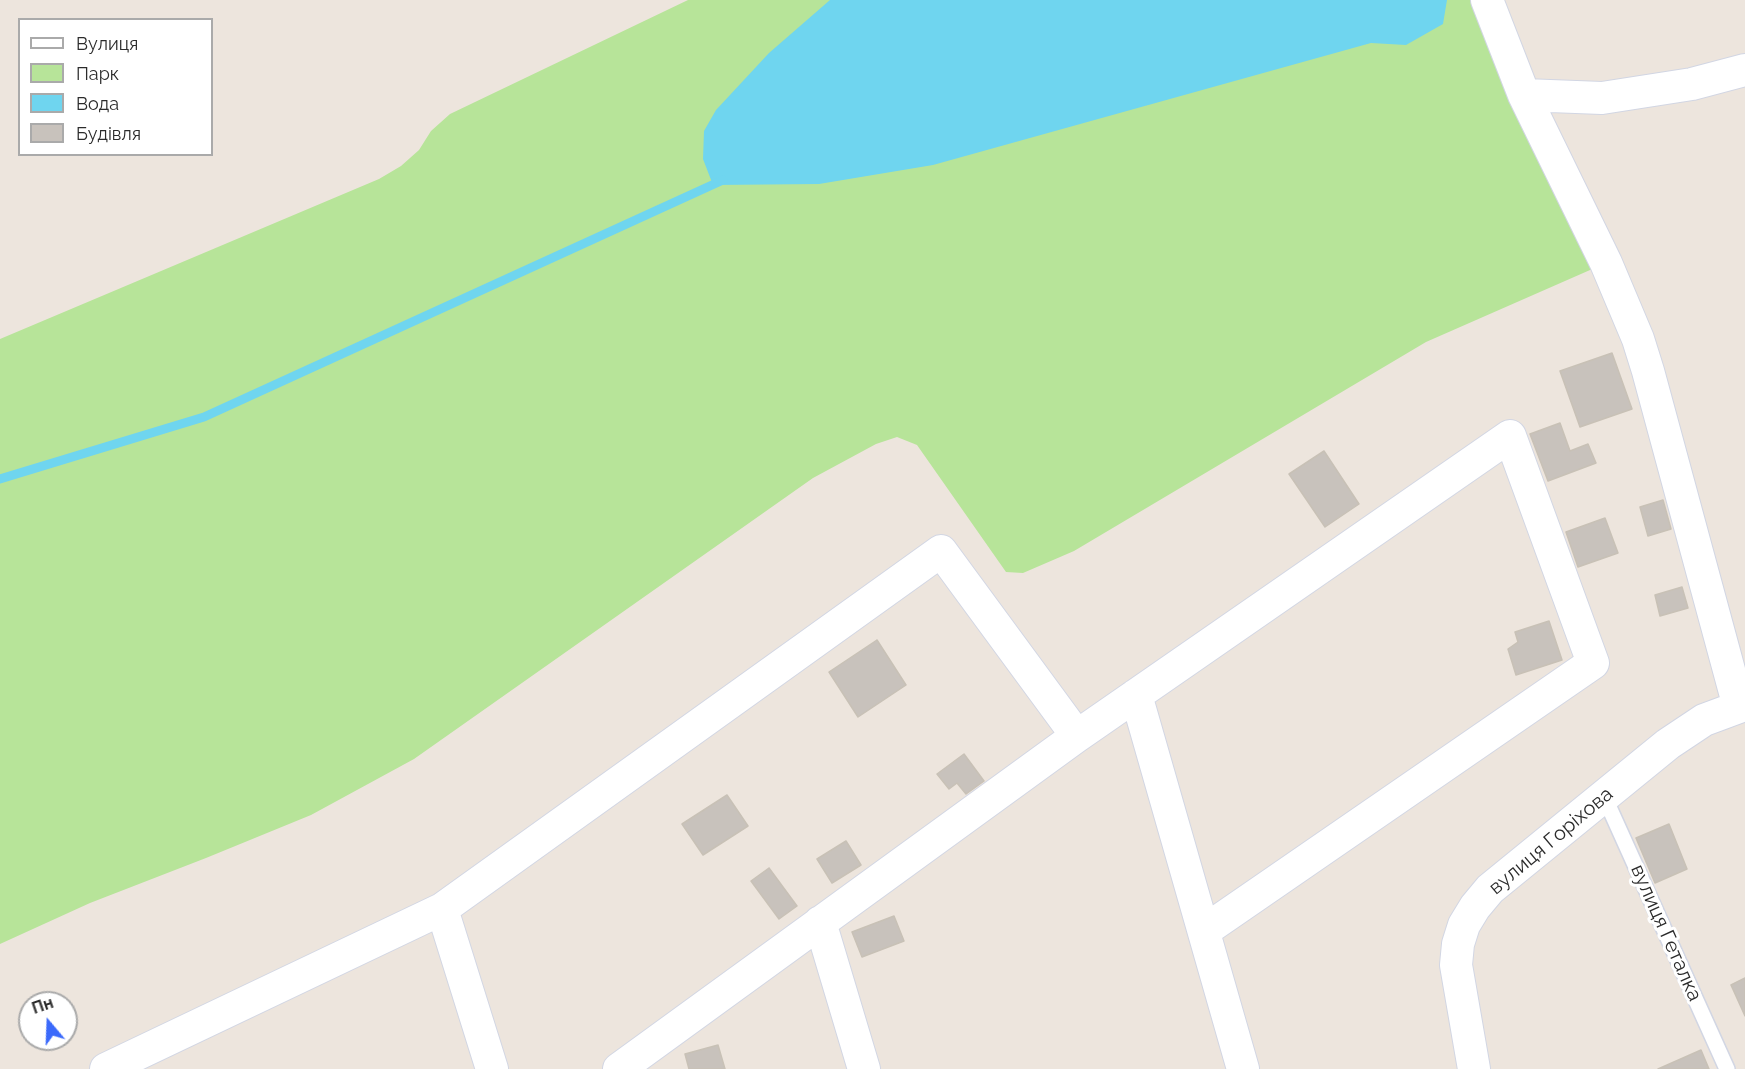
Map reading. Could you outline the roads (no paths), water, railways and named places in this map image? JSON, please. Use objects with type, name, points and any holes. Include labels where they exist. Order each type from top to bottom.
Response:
[{"type":"street","points":[[1487,0],[1524,95],[1606,263],[1638,339],[1742,708]]},
{"type":"street","points":[[1524,95],[1602,98],[1692,84],[1745,70]]},
{"type":"street","points":[[620,1069],[1077,736],[1510,436],[1593,663],[1204,931]]},
{"type":"street","points":[[106,1069],[442,909],[941,551],[1077,736]]},
{"type":"street","points":[[1136,695],[1243,1069]]},
{"type":"street","name":"вулиця Горіхова","points":[[1474,1069],[1456,965],[1458,944],[1464,925],[1474,907],[1490,889],[1685,732],[1704,720],[1742,708]]},
{"type":"street","points":[[442,909],[492,1069]]},
{"type":"street","points":[[820,922],[864,1069]]},
{"type":"lane","name":"вулиця Геталка","points":[[1604,796],[1727,1069]]},
{"type":"water","points":[[830,0],[1447,0],[1443,24],[1406,45],[1371,43],[933,165],[819,184],[713,185],[703,159],[704,131],[716,110],[769,53]]},
{"type":"waterway","points":[[0,479],[204,417],[723,180]]}]
